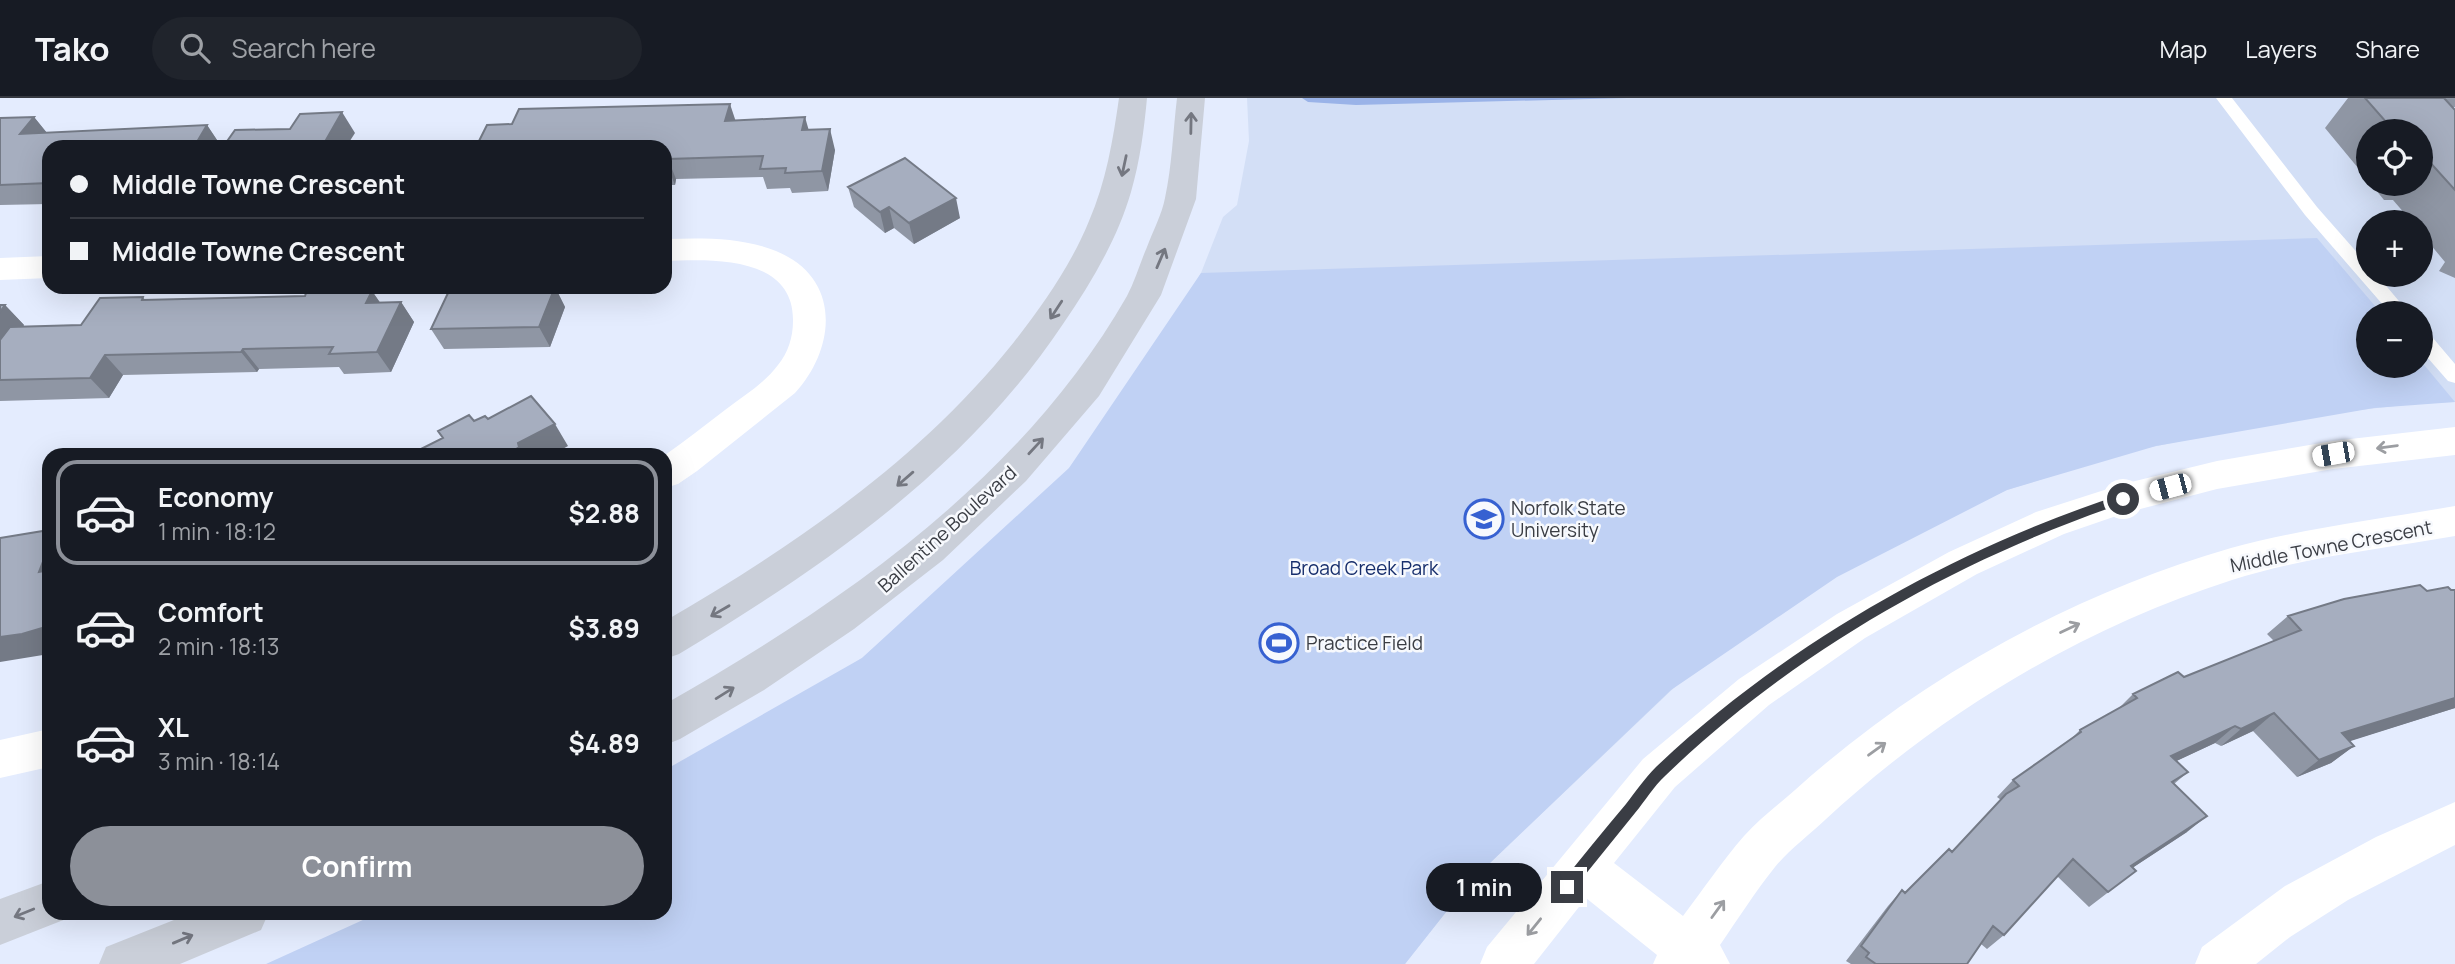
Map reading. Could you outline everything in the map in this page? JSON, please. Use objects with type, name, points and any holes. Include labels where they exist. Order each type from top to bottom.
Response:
[{"type":"main road","points":[[672,638],[754,590],[862,515],[942,446],[1008,378],[1054,313],[1105,227],[1123,173],[1133,98]]},
{"type":"main road","name":"Ballentine Boulevard","points":[[672,722],[718,698],[840,620],[905,571],[997,489],[1060,421],[1110,354],[1149,286],[1175,225],[1190,147],[1191,98]]},
{"type":"main road","points":[[0,922],[42,906]]},
{"type":"main road","points":[[123,964],[229,920]]},
{"type":"street","points":[[672,250],[708,249],[747,253],[774,263],[794,278],[808,297],[812,317],[808,343],[794,369],[777,390],[672,469]]},
{"type":"street","points":[[0,269],[42,267]]},
{"type":"street","points":[[1504,964],[1659,773],[1754,692],[1851,626],[1963,563],[2050,523],[2123,499],[2217,475],[2333,454],[2455,441]]},
{"type":"street","name":"Middle Towne Crescent","points":[[1691,959],[1760,851],[1845,773],[1937,705],[2046,640],[2145,594],[2232,564],[2305,547],[2455,521]]},
{"type":"street","points":[[0,759],[42,750]]},
{"type":"street","points":[[2219,964],[2257,930],[2361,865],[2455,823]]},
{"type":"street","points":[[1583,867],[1691,959]]},
{"type":"lane","points":[[2224,98],[2311,211],[2390,301]]},
{"type":"lane","points":[[2433,351],[2455,376]]},
{"type":"shaded area","name":"Broad Creek Park","points":[[1247,98],[2455,98],[2455,402],[2304,416],[2132,451],[2007,490],[1887,545],[1700,663],[1469,883],[1405,964],[268,964],[617,920],[672,920],[672,887],[705,758],[862,658],[1050,492],[1144,374],[1201,273],[1223,217],[1237,205],[1249,141]]},
{"type":"shaded area","points":[[1302,98],[1627,98],[1356,105],[1308,102]]},
{"type":"green space","name":"Broad Creek Park","points":[[2317,238],[2356,287],[2371,301],[2356,301],[2356,378],[2433,378],[2433,376],[2455,402],[2374,408],[2156,446],[2007,490],[1837,577],[1671,690],[1469,883],[1405,964],[266,964],[363,920],[672,920],[672,766],[862,658],[1069,468],[1201,273]]},
{"type":"building","points":[[2365,98],[2444,98],[2455,110],[2455,190],[2433,166],[2433,119],[2383,119]]},
{"type":"building","points":[[730,104],[725,121],[805,117],[802,130],[830,129],[822,171],[785,173],[786,168],[760,169],[763,156],[672,159],[672,140],[480,140],[487,125],[512,124],[519,109]]},
{"type":"building","points":[[342,112],[326,140],[228,140],[235,130],[290,129],[300,114]]},
{"type":"building","points":[[34,117],[20,134],[207,125],[198,140],[42,140],[42,183],[0,185],[0,118]]},
{"type":"building","points":[[905,158],[956,198],[909,223],[889,207],[880,212],[848,187]]},
{"type":"building","points":[[370,294],[366,303],[401,302],[377,352],[329,354],[333,347],[105,355],[90,378],[0,380],[0,340],[10,327],[81,325],[100,298],[143,297],[142,300]]},
{"type":"building","points":[[448,294],[552,294],[539,327],[431,329]]},
{"type":"building","points":[[531,396],[555,424],[518,443],[518,448],[423,448],[443,438],[438,431],[469,415],[474,421],[485,416],[488,419]]},
{"type":"building","points":[[42,531],[42,564],[39,572],[42,571],[42,628],[0,637],[0,538]]},
{"type":"building","points":[[2420,585],[2427,591],[2448,587],[2455,590],[2455,698],[2342,733],[2354,746],[2319,760],[2274,713],[2241,729],[2235,726],[2171,756],[2188,772],[2172,782],[2207,816],[2131,866],[2136,871],[2108,892],[2073,859],[2004,935],[1993,926],[1967,964],[1876,964],[1866,957],[1869,953],[1861,946],[1902,890],[1905,893],[1949,849],[1952,852],[2006,794],[2019,786],[2013,780],[2081,732],[2080,730],[2137,698],[2133,694],[2178,672],[2184,677],[2301,630],[2288,616],[2344,599]]},
{"type":"place","name":"Norfolk State University","points":[[1484,519]]},
{"type":"place","name":"Practice Field","points":[[1279,643]]},
{"type":"route","points":[[1567,887],[1659,773],[1754,692],[1851,626],[1963,563],[2050,523],[2123,499]]}]
